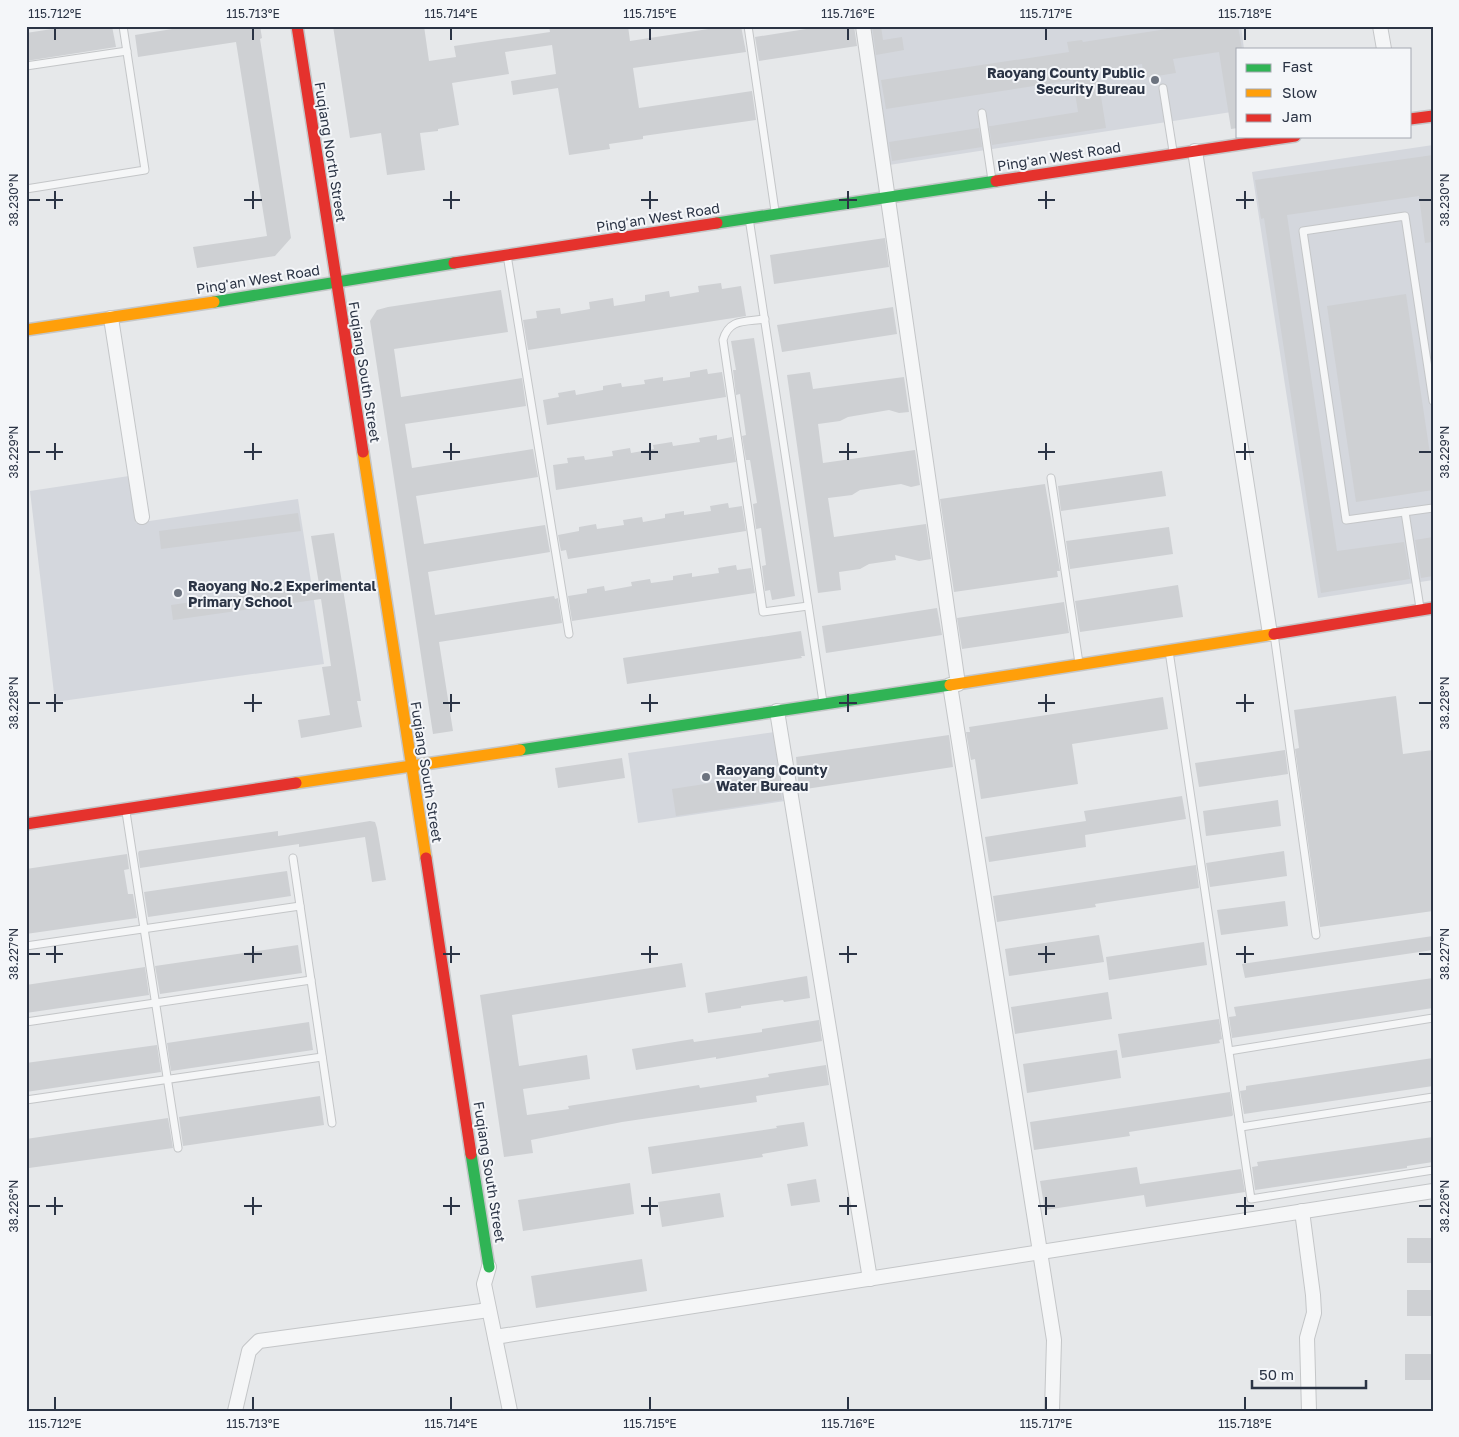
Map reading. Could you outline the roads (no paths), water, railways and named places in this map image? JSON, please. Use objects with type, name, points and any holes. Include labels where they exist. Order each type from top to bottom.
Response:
[{"type":"street","name":"Fuqiang North Street","points":[[297,26],[336,282]]},
{"type":"street","points":[[863,26],[889,197],[954,684],[1054,1340],[1052,1411]]},
{"type":"street","points":[[1380,26],[1384,48]]},
{"type":"street","points":[[1412,119],[1433,116]]},
{"type":"street","name":"Ping'an West Road","points":[[26,330],[507,254],[1282,138]]},
{"type":"street","points":[[1195,151],[1272,634]]},
{"type":"street","name":"Fuqiang South Street","points":[[336,282],[489,1266]]},
{"type":"street","points":[[111,318],[142,517]]},
{"type":"street","points":[[26,824],[1080,665],[1433,608]]},
{"type":"street","points":[[778,711],[870,1279]]},
{"type":"street","points":[[495,1338],[1433,1190]]},
{"type":"street","points":[[1302,1212],[1314,1313],[1307,1338],[1309,1411]]},
{"type":"street","points":[[489,1266],[484,1284],[510,1411]]},
{"type":"street","points":[[235,1411],[250,1351],[259,1341],[489,1310]]},
{"type":"lane","points":[[26,189],[145,170],[123,26]]},
{"type":"lane","points":[[748,26],[776,214]]},
{"type":"lane","points":[[26,66],[127,51]]},
{"type":"lane","points":[[1164,88],[1174,154]]},
{"type":"lane","points":[[982,113],[992,182]]},
{"type":"lane","points":[[1433,400],[1430,366],[1406,216],[1303,231],[1346,520],[1433,508]]},
{"type":"lane","points":[[749,218],[823,704]]},
{"type":"lane","points":[[507,254],[569,634]]},
{"type":"lane","points":[[765,319],[732,324],[726,330],[723,340],[763,612],[808,606]]},
{"type":"lane","points":[[1051,478],[1080,665]]},
{"type":"lane","points":[[1406,512],[1420,610]]},
{"type":"lane","points":[[1272,634],[1316,935]]},
{"type":"lane","points":[[1169,651],[1251,1199],[1433,1170]]},
{"type":"lane","points":[[125,809],[178,1148]]},
{"type":"lane","points":[[293,858],[332,1123]]},
{"type":"lane","points":[[26,946],[300,906]]},
{"type":"lane","points":[[26,1022],[311,980]]},
{"type":"lane","points":[[1229,1051],[1433,1018]]},
{"type":"lane","points":[[26,1100],[322,1057]]},
{"type":"lane","points":[[1241,1128],[1433,1097]]},
{"type":"place","name":"Raoyang County Public Security Bureau","points":[[1155,80]]},
{"type":"place","name":"Raoyang No.2 Experimental Primary School","points":[[178,593]]},
{"type":"place","name":"Raoyang County Water Bureau","points":[[706,777]]}]
